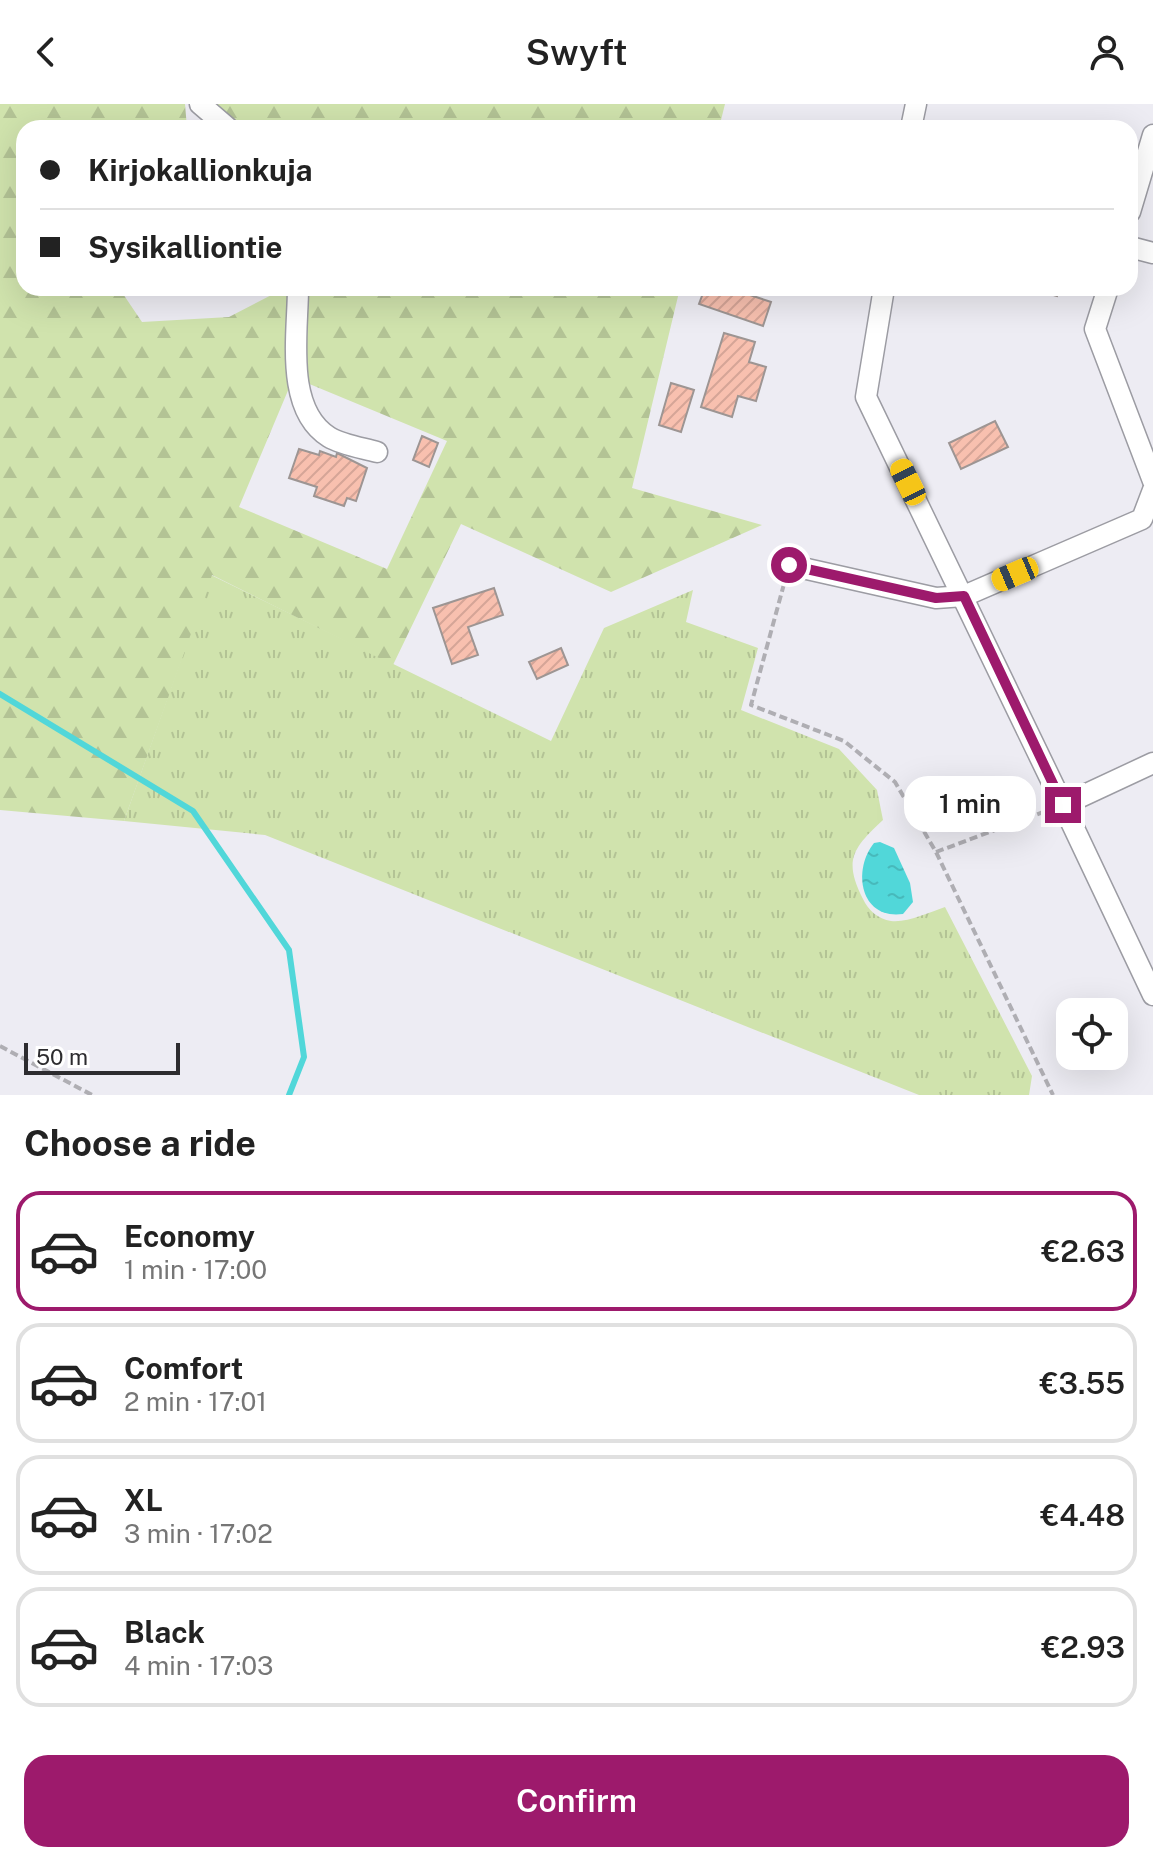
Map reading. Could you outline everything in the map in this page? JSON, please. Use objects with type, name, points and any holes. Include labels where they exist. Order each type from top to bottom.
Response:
[{"type":"street","points":[[200,104],[219,120]]},
{"type":"street","points":[[1138,185],[1153,135]]},
{"type":"street","points":[[298,296],[298,381],[309,416],[329,437],[377,452]]},
{"type":"street","points":[[883,296],[866,397],[1153,995]]},
{"type":"street","points":[[1105,296],[1095,329],[1153,481]]},
{"type":"street","points":[[789,565],[936,598],[964,596],[1142,519],[1153,490]]},
{"type":"street","points":[[1063,805],[1153,763]]},
{"type":"path","points":[[789,565],[751,705],[844,741],[895,782],[936,852],[1053,1095]]},
{"type":"path","points":[[936,852],[1063,805]]},
{"type":"path","points":[[0,1046],[92,1095]]},
{"type":"green space","points":[[0,104],[185,104],[186,120],[16,120],[16,296],[124,296],[142,322],[229,317],[270,296],[293,296],[292,381],[239,507],[387,569],[447,441],[307,383],[307,296],[678,296],[632,488],[762,525],[611,592],[461,524],[393,665],[212,575],[124,821],[0,810]]},
{"type":"green space","points":[[213,104],[725,104],[721,120],[234,120]]},
{"type":"green space","points":[[211,575],[551,741],[604,628],[693,590],[686,622],[758,648],[741,710],[839,749],[877,790],[883,820],[864,839],[854,855],[853,874],[863,899],[874,913],[891,921],[911,919],[945,907],[1032,1076],[1029,1095],[919,1095],[265,835],[124,821]]},
{"type":"water","points":[[880,842],[894,848],[910,883],[913,902],[903,914],[889,914],[877,909],[864,891],[863,866],[874,843]]},
{"type":"building","points":[[702,296],[753,296],[771,302],[763,326],[699,304]]},
{"type":"building","points":[[724,333],[755,342],[749,362],[766,367],[756,401],[738,396],[732,417],[701,407]]},
{"type":"building","points":[[671,383],[694,390],[681,432],[659,425]]},
{"type":"building","points":[[995,421],[1008,447],[961,469],[949,443]]},
{"type":"building","points":[[422,436],[438,443],[429,467],[413,460]]},
{"type":"building","points":[[299,449],[319,455],[320,451],[336,457],[337,453],[367,468],[356,501],[347,498],[344,506],[314,496],[317,487],[289,478]]},
{"type":"building","points":[[494,588],[503,615],[468,627],[478,655],[452,664],[433,608]]},
{"type":"building","points":[[561,648],[568,665],[537,679],[529,662]]},
{"type":"waterway","points":[[0,694],[193,811],[289,950],[304,1057],[289,1095]]},
{"type":"route","points":[[789,565],[936,598],[964,596],[1063,805]]}]
